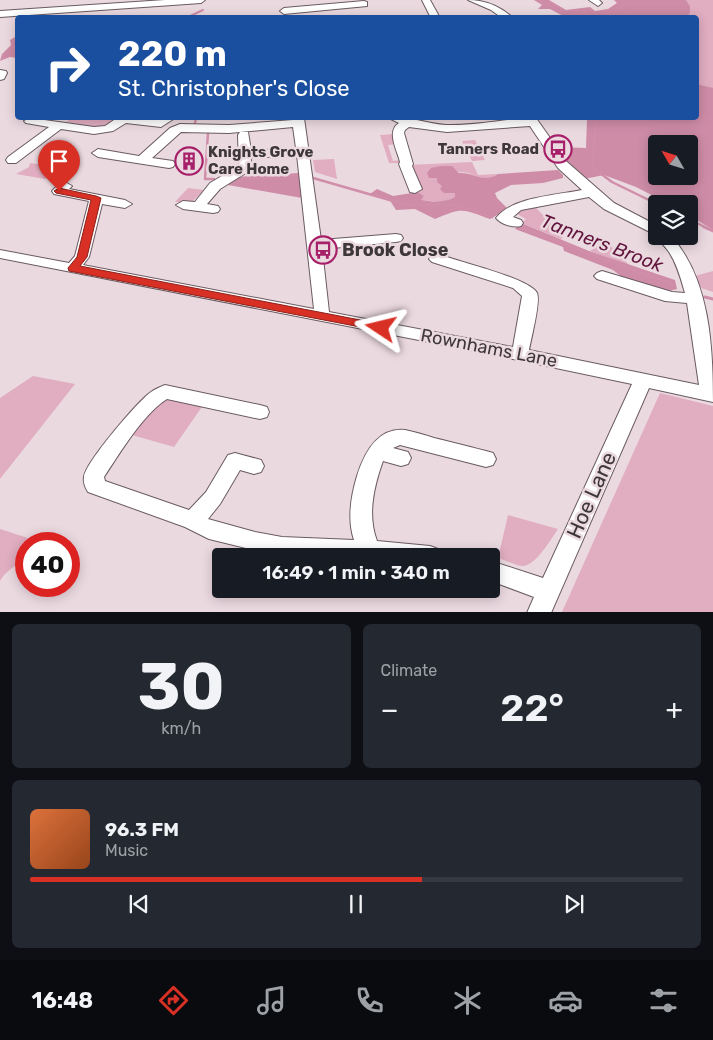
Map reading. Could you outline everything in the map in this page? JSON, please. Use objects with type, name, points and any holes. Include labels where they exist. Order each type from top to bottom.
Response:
[{"type":"street","points":[[4,14],[19,0]]},
{"type":"street","points":[[4,14],[69,5],[201,0]]},
{"type":"street","points":[[283,0],[284,14],[365,5]]},
{"type":"street","points":[[426,0],[434,15]]},
{"type":"street","points":[[472,0],[488,5],[504,15]]},
{"type":"street","points":[[488,5],[501,1]]},
{"type":"street","points":[[30,121],[98,131],[106,130],[121,120]]},
{"type":"street","points":[[139,120],[229,129],[298,120],[322,309],[320,316]]},
{"type":"street","points":[[402,120],[446,128],[533,120],[562,164],[592,192],[609,206],[648,227]]},
{"type":"street","points":[[408,122],[399,128],[398,133],[407,164],[405,164],[415,189]]},
{"type":"street","points":[[142,160],[174,130],[170,124]]},
{"type":"street","points":[[12,160],[59,125]]},
{"type":"street","points":[[198,207],[215,186],[246,168],[244,135]]},
{"type":"street","points":[[245,155],[302,152]]},
{"type":"street","points":[[98,153],[170,164]]},
{"type":"street","points":[[64,186],[59,191],[124,204]]},
{"type":"street","points":[[516,223],[503,218],[517,207],[592,192]]},
{"type":"street","points":[[73,268],[82,257],[96,198]]},
{"type":"street","points":[[183,205],[213,209]]},
{"type":"street","points":[[314,245],[396,238]]},
{"type":"street","points":[[672,245],[680,257],[700,318],[711,394]]},
{"type":"street","name":"Rownhams Lane","points":[[0,254],[520,354],[711,394]]},
{"type":"street","points":[[437,259],[519,286],[528,292],[530,300],[520,354]]},
{"type":"street","points":[[602,276],[671,297],[693,299]]},
{"type":"street","name":"Hoe Lane","points":[[539,612],[644,379]]},
{"type":"street","points":[[260,412],[165,392],[159,394],[94,476],[95,486],[193,521],[209,530],[282,547],[311,548]]},
{"type":"street","points":[[368,548],[362,527],[366,481],[376,452],[387,442],[398,438],[406,438],[486,459]]},
{"type":"street","points":[[376,452],[401,458]]},
{"type":"street","points":[[193,521],[213,498],[235,461],[254,466]]},
{"type":"street","points":[[500,574],[549,591]]},
{"type":"shaded area","points":[[534,0],[549,0],[566,10],[590,7],[595,11],[608,9],[617,3],[614,0],[686,0],[690,6],[690,13],[688,15],[561,15],[550,9],[538,9],[542,5]]},
{"type":"shaded area","points":[[686,0],[713,0],[713,92],[699,88],[699,15],[688,15],[690,6]]},
{"type":"shaded area","points":[[15,37],[15,58],[10,57],[0,61],[2,54],[11,45],[10,40]]},
{"type":"shaded area","points":[[699,85],[713,88],[713,230],[698,221],[698,195],[652,195],[604,175],[584,179],[567,165],[558,147],[586,148],[587,120],[699,120]]},
{"type":"shaded area","points":[[69,120],[113,120],[102,128],[66,122]]},
{"type":"shaded area","points":[[395,134],[396,144],[388,145],[393,161],[401,160],[400,163],[389,163],[380,135]]},
{"type":"shaded area","points":[[475,140],[485,160],[472,161],[462,141]]},
{"type":"shaded area","points":[[334,159],[337,179],[315,172],[313,160]]},
{"type":"shaded area","points":[[472,162],[478,175],[498,174],[491,178],[485,178],[455,170],[437,178],[450,192],[455,193],[456,197],[443,202],[420,200],[424,196],[418,192],[409,165]]},
{"type":"shaded area","points":[[30,163],[59,167],[45,179],[16,174],[29,167]]},
{"type":"shaded area","points":[[452,166],[459,173],[483,178],[493,177],[498,174],[558,170],[563,175],[563,178],[543,183],[511,185],[495,193],[497,198],[508,209],[490,219],[468,211],[457,211],[435,219],[415,209],[396,210],[389,199],[370,194],[377,189],[393,196],[418,192],[424,196],[421,200],[425,201],[438,202],[451,199],[455,197],[455,193],[444,193],[440,189],[442,186],[437,182],[437,178],[429,178],[427,173],[431,168]]},
{"type":"shaded area","points":[[299,173],[302,198],[228,185],[228,182],[234,177]]},
{"type":"shaded area","points":[[188,188],[204,190],[192,202],[175,202]]},
{"type":"shaded area","points":[[534,206],[551,223],[569,230],[561,239],[521,223],[526,219],[517,214],[517,211]]},
{"type":"shaded area","points":[[521,223],[589,251],[675,280],[677,289],[669,291],[622,277],[613,270],[564,251],[563,247],[515,229]]},
{"type":"shaded area","points":[[609,244],[629,265],[590,251],[596,247]]},
{"type":"shaded area","points":[[713,271],[713,292],[701,288],[695,276]]},
{"type":"shaded area","points":[[33,376],[75,384],[0,479],[0,398]]},
{"type":"shaded area","points":[[660,393],[713,406],[713,612],[562,612]]},
{"type":"shaded area","points":[[164,397],[204,404],[174,447],[132,435]]},
{"type":"shaded area","points":[[508,515],[558,529],[542,552],[527,565],[522,566],[500,559],[500,549]]},
{"type":"shaded area","points":[[0,529],[15,534],[15,566],[0,581]]},
{"type":"waterway","points":[[622,0],[625,3],[620,9],[626,15]]},
{"type":"waterway","points":[[192,15],[203,10]]},
{"type":"waterway","points":[[596,120],[592,167],[612,182],[648,200]]},
{"type":"waterway","name":"Tanners Brook","points":[[208,133],[205,179],[214,179]]},
{"type":"waterway","points":[[246,178],[298,175]]},
{"type":"waterway","name":"Tanners Brook","points":[[313,178],[407,205],[458,205],[492,217]]},
{"type":"waterway","points":[[698,224],[707,228]]},
{"type":"waterway","name":"Tanners Brook","points":[[522,228],[520,227],[674,285]]},
{"type":"waterway","points":[[704,227],[713,231]]},
{"type":"waterway","points":[[705,297],[713,299]]},
{"type":"place","name":"Tanners Road","points":[[558,149]]},
{"type":"place","name":"Knights Grove Care Home","points":[[189,161]]},
{"type":"place","name":"Brook Close","points":[[323,250]]},
{"type":"route","points":[[59,191],[96,198],[82,257],[73,268],[381,328]]}]
